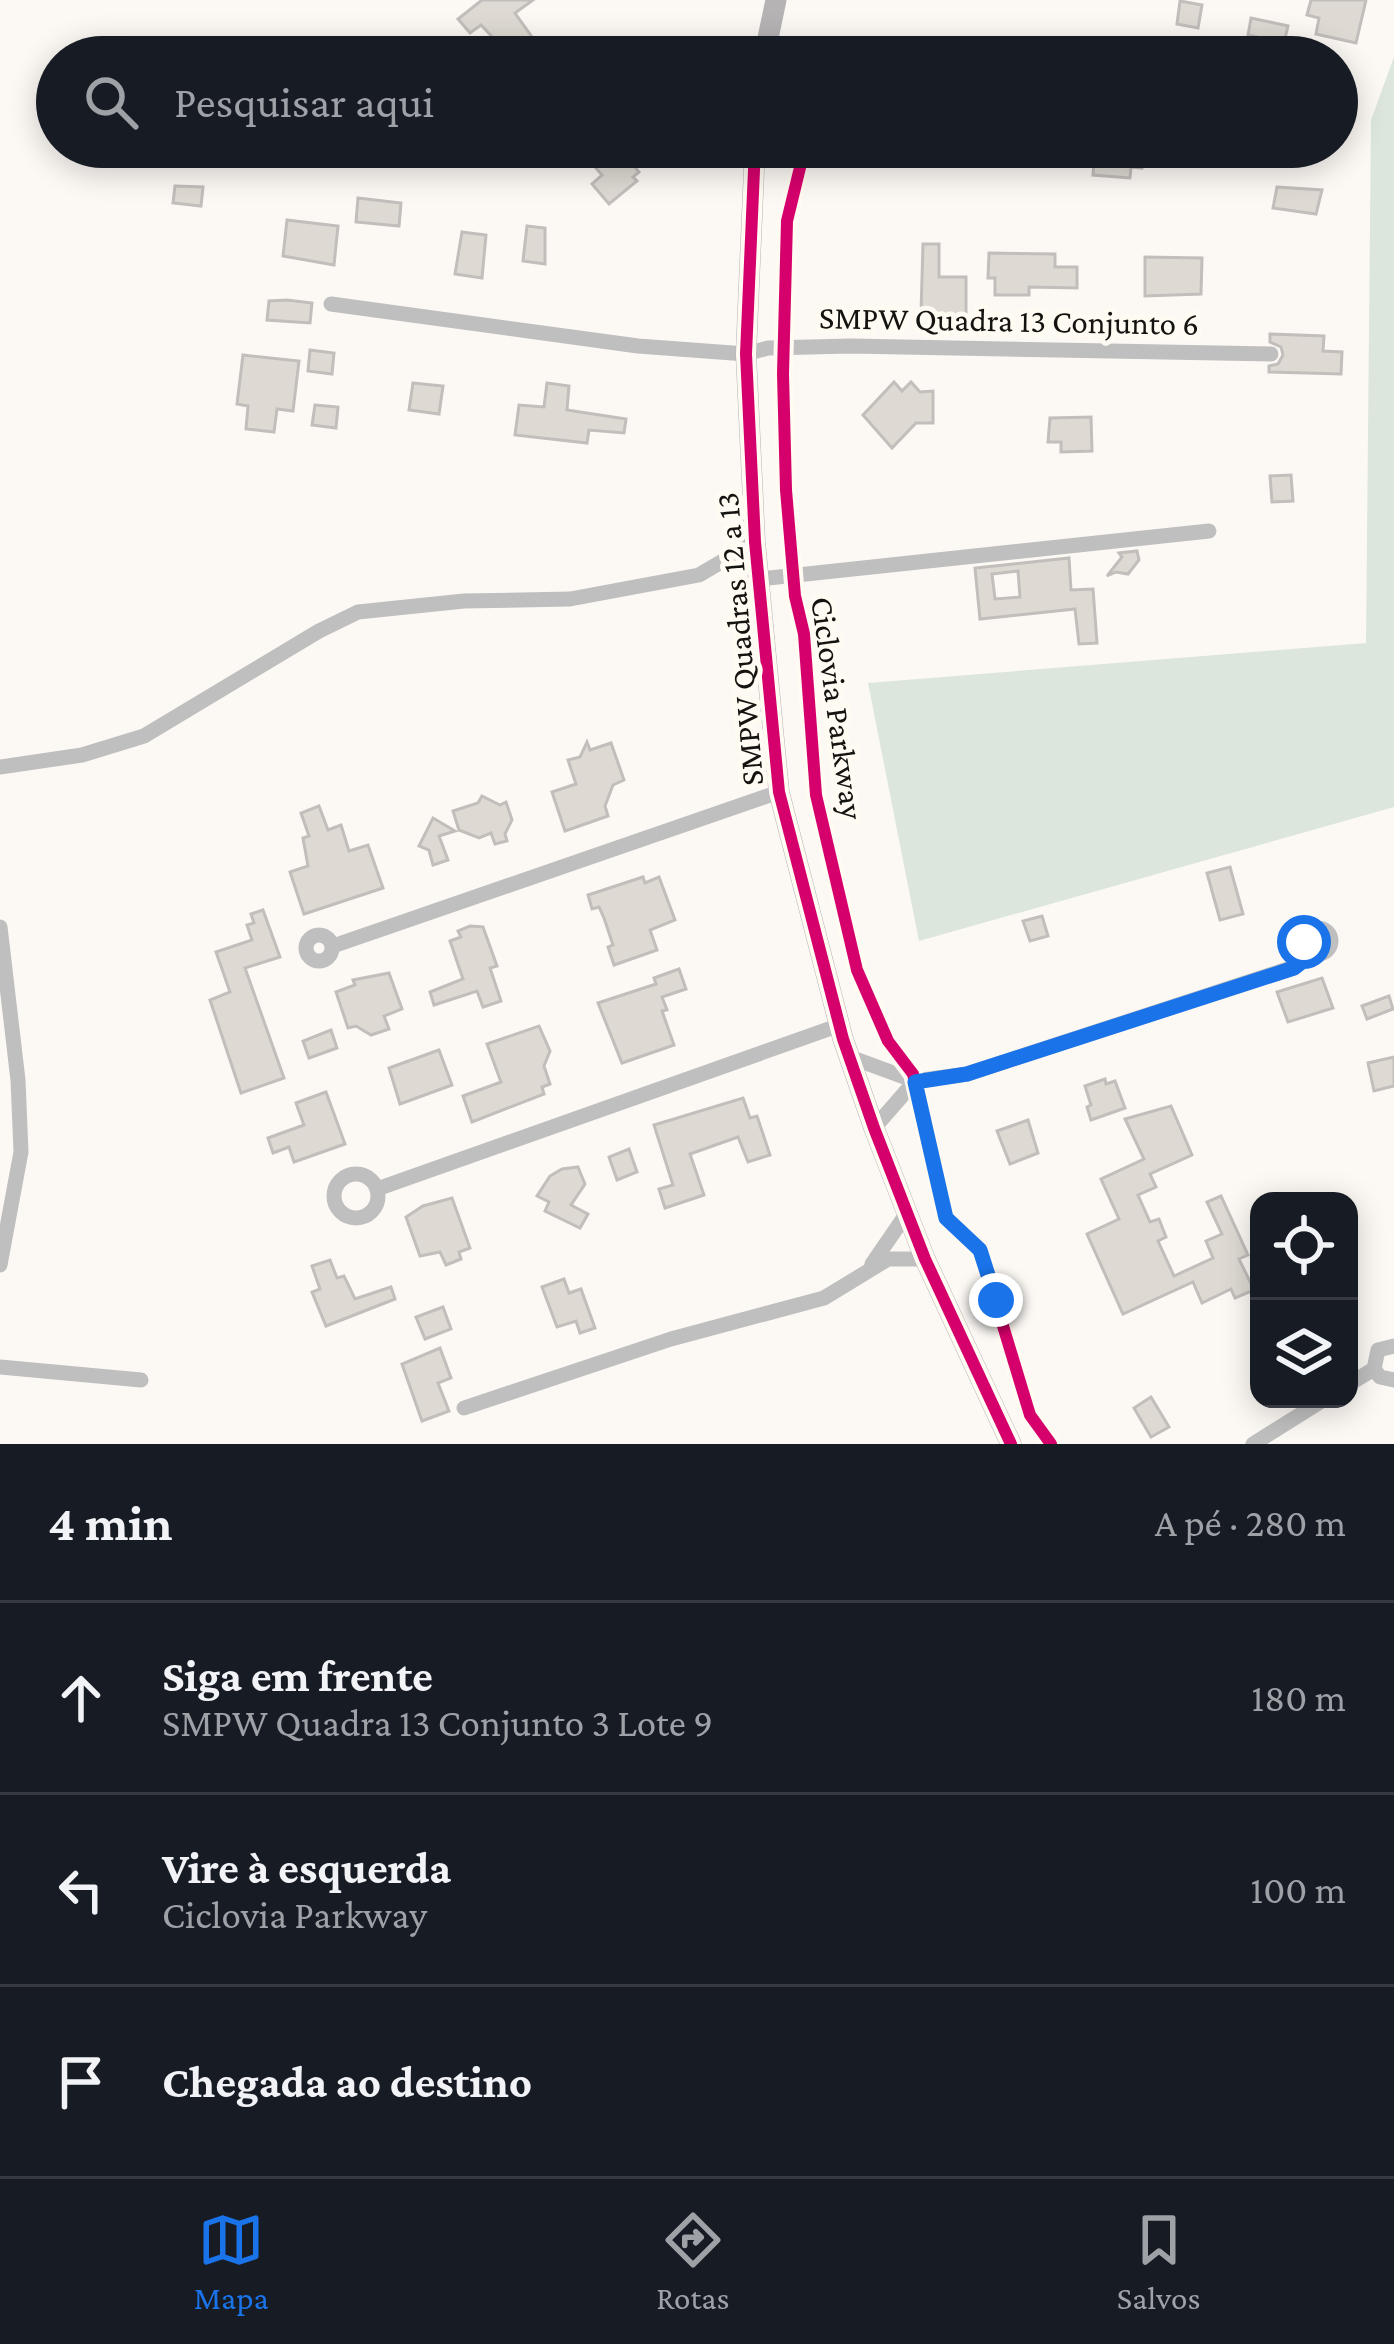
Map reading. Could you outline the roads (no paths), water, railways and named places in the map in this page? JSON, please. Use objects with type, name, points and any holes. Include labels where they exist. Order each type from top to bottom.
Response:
[{"type":"street","points":[[768,36],[776,0]]},
{"type":"street","name":"SMPW Quadras 12 a 13","points":[[754,168],[746,353],[755,542],[779,792],[840,1025],[874,1128],[925,1259],[1011,1444]]},
{"type":"street","name":"SMPW Quadra 13 Conjunto 6","points":[[331,304],[638,346],[746,353],[851,346],[1271,353]]},
{"type":"street","points":[[759,579],[1209,531]]},
{"type":"street","points":[[0,766],[82,754],[144,736],[358,612],[464,601],[570,598],[634,587],[699,575],[755,542]]},
{"type":"street","points":[[333,946],[779,792]]},
{"type":"street","points":[[0,927],[18,1080],[21,1152],[0,1265]]},
{"type":"street","points":[[850,1057],[915,1082],[967,1074],[1294,968],[1312,954]]},
{"type":"street","points":[[377,1189],[840,1025]]},
{"type":"street","points":[[874,1128],[915,1082]]},
{"type":"street","points":[[871,1266],[907,1213]]},
{"type":"street","points":[[464,1408],[671,1339],[824,1298],[888,1259],[925,1259]]},
{"type":"street","points":[[1358,1379],[1374,1369],[1378,1350],[1394,1346]]},
{"type":"street","points":[[0,1367],[141,1380]]},
{"type":"street","points":[[1374,1369],[1380,1377],[1394,1380]]},
{"type":"street","points":[[1253,1444],[1311,1408]]}]
